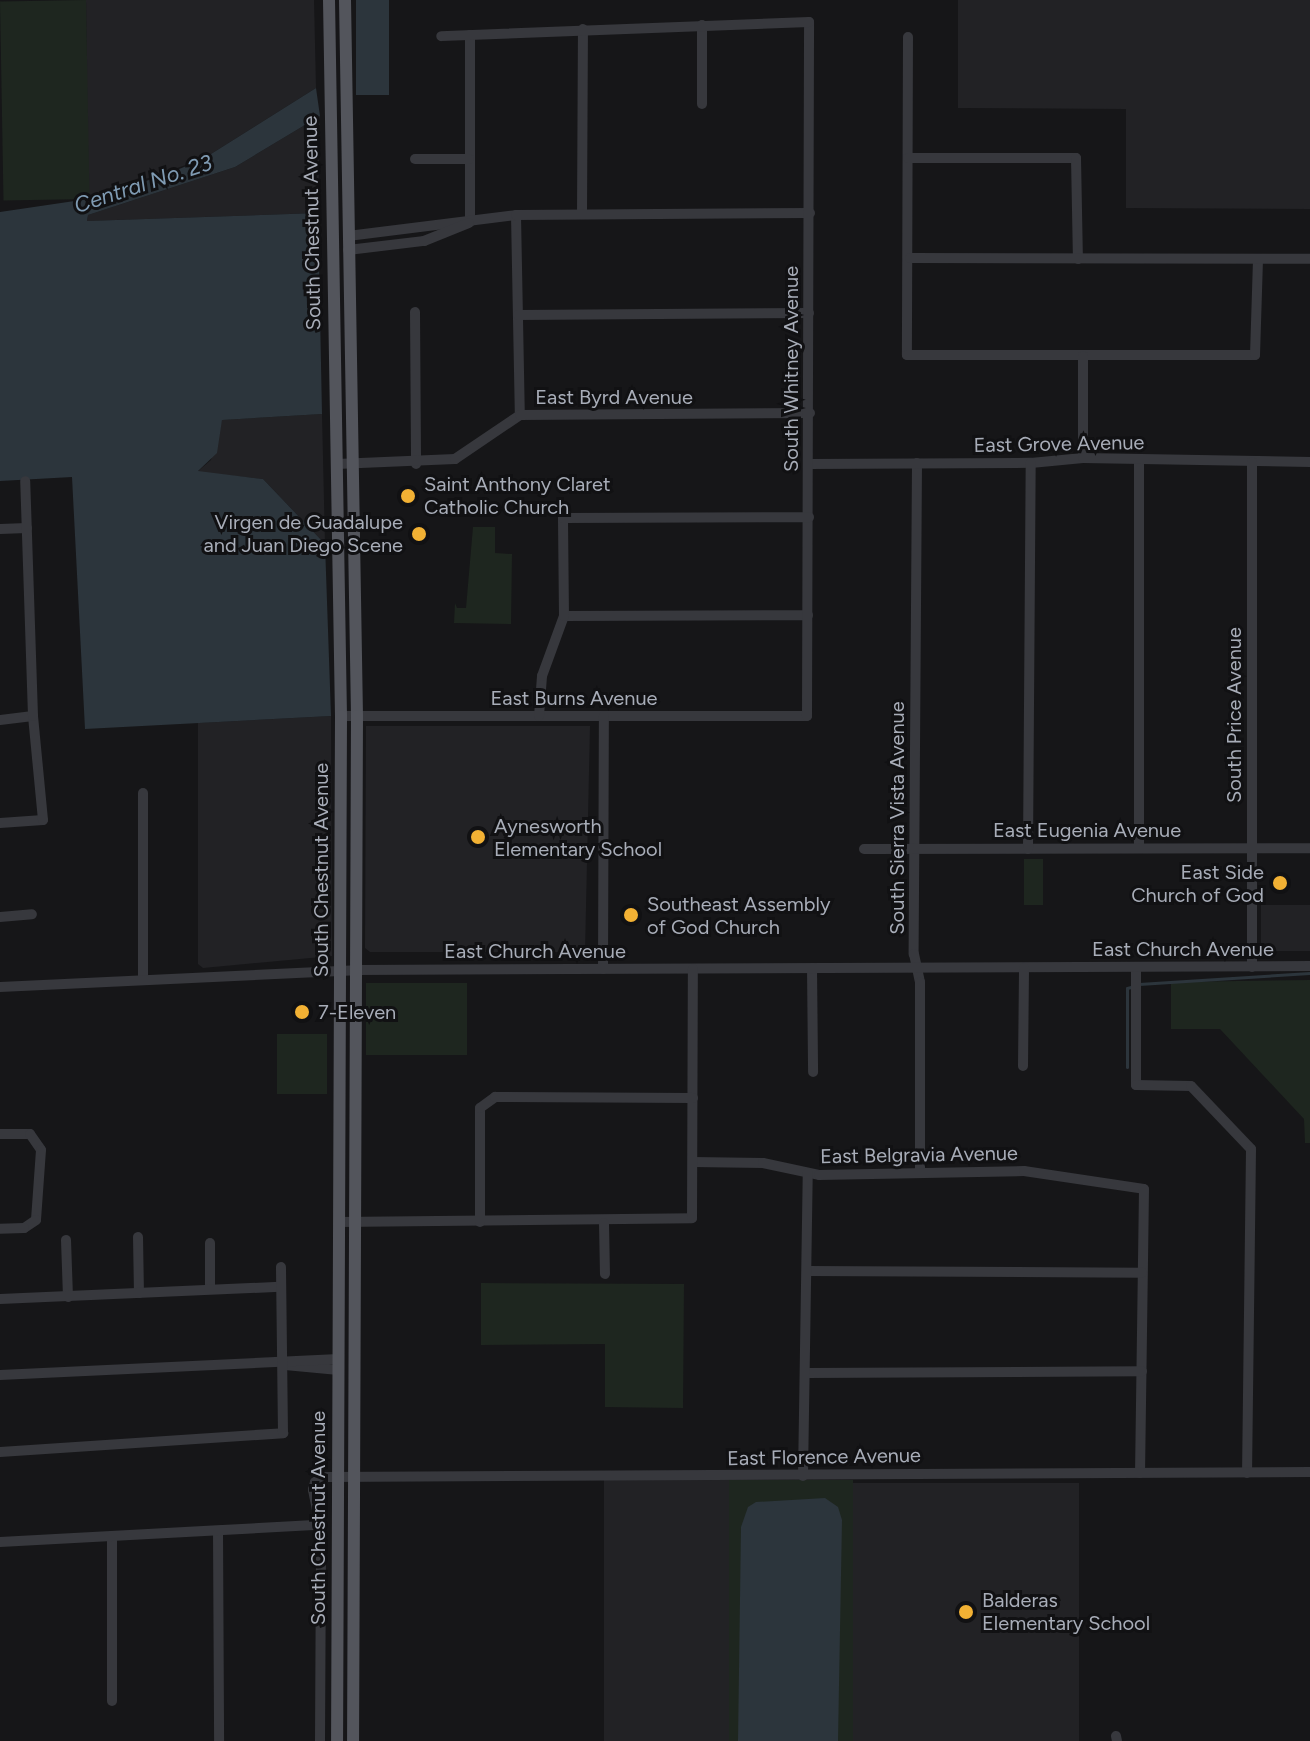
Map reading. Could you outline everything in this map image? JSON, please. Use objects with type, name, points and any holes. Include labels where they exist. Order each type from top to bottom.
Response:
[{"type":"main road","name":"South Chestnut Avenue","points":[[329,0],[341,716],[337,1741]]},
{"type":"main road","name":"South Chestnut Avenue","points":[[345,0],[357,716],[353,1741]]},
{"type":"street","name":"South Whitney Avenue","points":[[702,25],[809,22],[807,716]]},
{"type":"street","points":[[441,36],[702,25],[702,104]]},
{"type":"street","points":[[582,214],[583,29]]},
{"type":"street","points":[[470,35],[470,222]]},
{"type":"street","points":[[908,37],[910,258],[907,355],[1255,355],[1258,259]]},
{"type":"street","points":[[908,158],[1076,158],[1078,259]]},
{"type":"street","points":[[415,159],[469,159]]},
{"type":"street","points":[[348,243],[424,241],[470,222],[516,215],[810,213]]},
{"type":"street","points":[[516,215],[520,415]]},
{"type":"street","points":[[910,258],[1310,259]]},
{"type":"street","points":[[415,312],[416,464]]},
{"type":"street","points":[[518,315],[809,313]]},
{"type":"street","points":[[1083,356],[1083,458]]},
{"type":"street","name":"East Byrd Avenue","points":[[337,464],[416,464],[455,459],[520,415],[810,413]]},
{"type":"street","name":"East Grove Avenue","points":[[809,464],[1031,463],[1083,458],[1310,462]]},
{"type":"street","points":[[1139,460],[1139,848]]},
{"type":"street","name":"South Price Avenue","points":[[1252,462],[1252,967]]},
{"type":"street","name":"South Sierra Vista Avenue","points":[[917,463],[915,848],[920,1173]]},
{"type":"street","points":[[1028,849],[1031,463]]},
{"type":"street","points":[[0,823],[43,820],[33,716],[25,481]]},
{"type":"street","points":[[539,716],[542,676],[564,616],[563,518],[809,517]]},
{"type":"street","points":[[0,529],[27,528]]},
{"type":"street","points":[[564,616],[808,615]]},
{"type":"street","points":[[0,720],[33,716]]},
{"type":"street","name":"East Burns Avenue","points":[[341,716],[807,716]]},
{"type":"street","points":[[603,969],[604,716]]},
{"type":"street","points":[[143,793],[143,979]]},
{"type":"street","name":"East Eugenia Avenue","points":[[864,849],[1310,848]]},
{"type":"street","points":[[0,917],[32,914]]},
{"type":"street","name":"East Church Avenue","points":[[0,987],[356,970],[1310,966]]},
{"type":"street","points":[[812,968],[813,1072]]},
{"type":"street","points":[[1023,1066],[1024,968]]},
{"type":"street","points":[[1136,968],[1136,1085],[1191,1086],[1251,1149],[1247,1473]]},
{"type":"street","points":[[339,1222],[604,1223],[692,1218],[693,969]]},
{"type":"street","points":[[480,1222],[480,1108],[495,1097],[693,1098]]},
{"type":"street","points":[[0,1134],[36,1137],[41,1150],[36,1220],[24,1228],[0,1229]]},
{"type":"street","name":"East Belgravia Avenue","points":[[693,1162],[763,1163],[808,1173],[1024,1171],[1144,1189],[1142,1273]]},
{"type":"street","points":[[803,1476],[808,1173]]},
{"type":"street","points":[[604,1223],[605,1274]]},
{"type":"street","points":[[138,1237],[139,1293]]},
{"type":"street","points":[[66,1240],[68,1297]]},
{"type":"street","points":[[210,1243],[210,1289]]},
{"type":"street","points":[[0,1452],[283,1433],[281,1267]]},
{"type":"street","points":[[807,1271],[1142,1273],[1140,1473]]},
{"type":"street","points":[[0,1299],[280,1287]]},
{"type":"street","points":[[0,1375],[339,1365]]},
{"type":"street","points":[[807,1373],[1142,1371]]},
{"type":"street","name":"East Florence Avenue","points":[[339,1475],[803,1476],[1310,1472]]},
{"type":"street","points":[[320,1741],[319,1525],[315,1482],[339,1475]]},
{"type":"street","points":[[0,1542],[319,1525]]},
{"type":"street","points":[[218,1531],[219,1741]]},
{"type":"street","points":[[112,1536],[112,1701]]},
{"type":"shaded area","points":[[86,0],[314,0],[316,88],[203,159],[88,199]]},
{"type":"shaded area","points":[[86,0],[89,199],[3,200],[0,2]]},
{"type":"shaded area","points":[[958,0],[1310,0],[1310,209],[1126,208],[1126,109],[958,108]]},
{"type":"shaded area","points":[[320,116],[318,213],[87,221],[88,215],[235,167]]},
{"type":"shaded area","points":[[322,414],[325,544],[263,479],[197,472],[211,460],[222,420]]},
{"type":"shaded area","points":[[473,527],[495,527],[495,553],[512,554],[511,624],[454,623],[455,603],[457,608],[466,608]]},
{"type":"shaded area","points":[[331,716],[332,956],[203,968],[198,964],[198,723]]},
{"type":"shaded area","name":"Aynesworth Elementary School","points":[[366,726],[590,726],[585,952],[370,952],[365,948]]},
{"type":"shaded area","points":[[1024,859],[1043,859],[1043,905],[1024,905]]},
{"type":"shaded area","points":[[1261,905],[1310,905],[1310,951],[1261,951]]},
{"type":"shaded area","points":[[1310,980],[1310,1143],[1305,1143],[1304,1119],[1220,1029],[1171,1029],[1171,982]]},
{"type":"shaded area","points":[[366,983],[467,983],[467,1055],[366,1055]]},
{"type":"shaded area","points":[[277,1034],[327,1034],[327,1094],[277,1094]]},
{"type":"shaded area","points":[[481,1283],[684,1284],[683,1408],[605,1407],[605,1344],[481,1345]]},
{"type":"shaded area","points":[[604,1480],[729,1480],[729,1741],[604,1741]]},
{"type":"shaded area","points":[[729,1480],[853,1480],[853,1741],[729,1741]]},
{"type":"shaded area","name":"Balderas Elementary School","points":[[853,1483],[1079,1483],[1079,1741],[853,1741]]},
{"type":"water","points":[[356,0],[389,0],[389,95],[356,95]]},
{"type":"water","name":"Central No. 23","points":[[316,88],[320,116],[235,167],[88,215],[87,221],[318,213],[322,414],[222,420],[217,453],[198,471],[263,479],[325,544],[331,716],[85,729],[72,477],[0,481],[0,212],[88,199],[165,175],[203,159]]},
{"type":"water","points":[[825,1498],[838,1507],[842,1520],[838,1741],[738,1741],[741,1527],[748,1507],[756,1502]]},
{"type":"waterway","points":[[1139,984],[1310,973]]},
{"type":"waterway","points":[[1127,1067],[1127,988],[1131,987]]},
{"type":"place","name":"Saint Anthony Claret Catholic Church","points":[[408,496]]},
{"type":"place","name":"Virgen de Guadalupe and Juan Diego Scene","points":[[419,534]]},
{"type":"place","name":"Aynesworth Elementary School","points":[[478,837]]},
{"type":"place","name":"East Side Church of God","points":[[1280,883]]},
{"type":"place","name":"Southeast Assembly of God Church","points":[[631,915]]},
{"type":"place","name":"7-Eleven","points":[[302,1012]]},
{"type":"place","name":"Balderas Elementary School","points":[[966,1612]]}]
